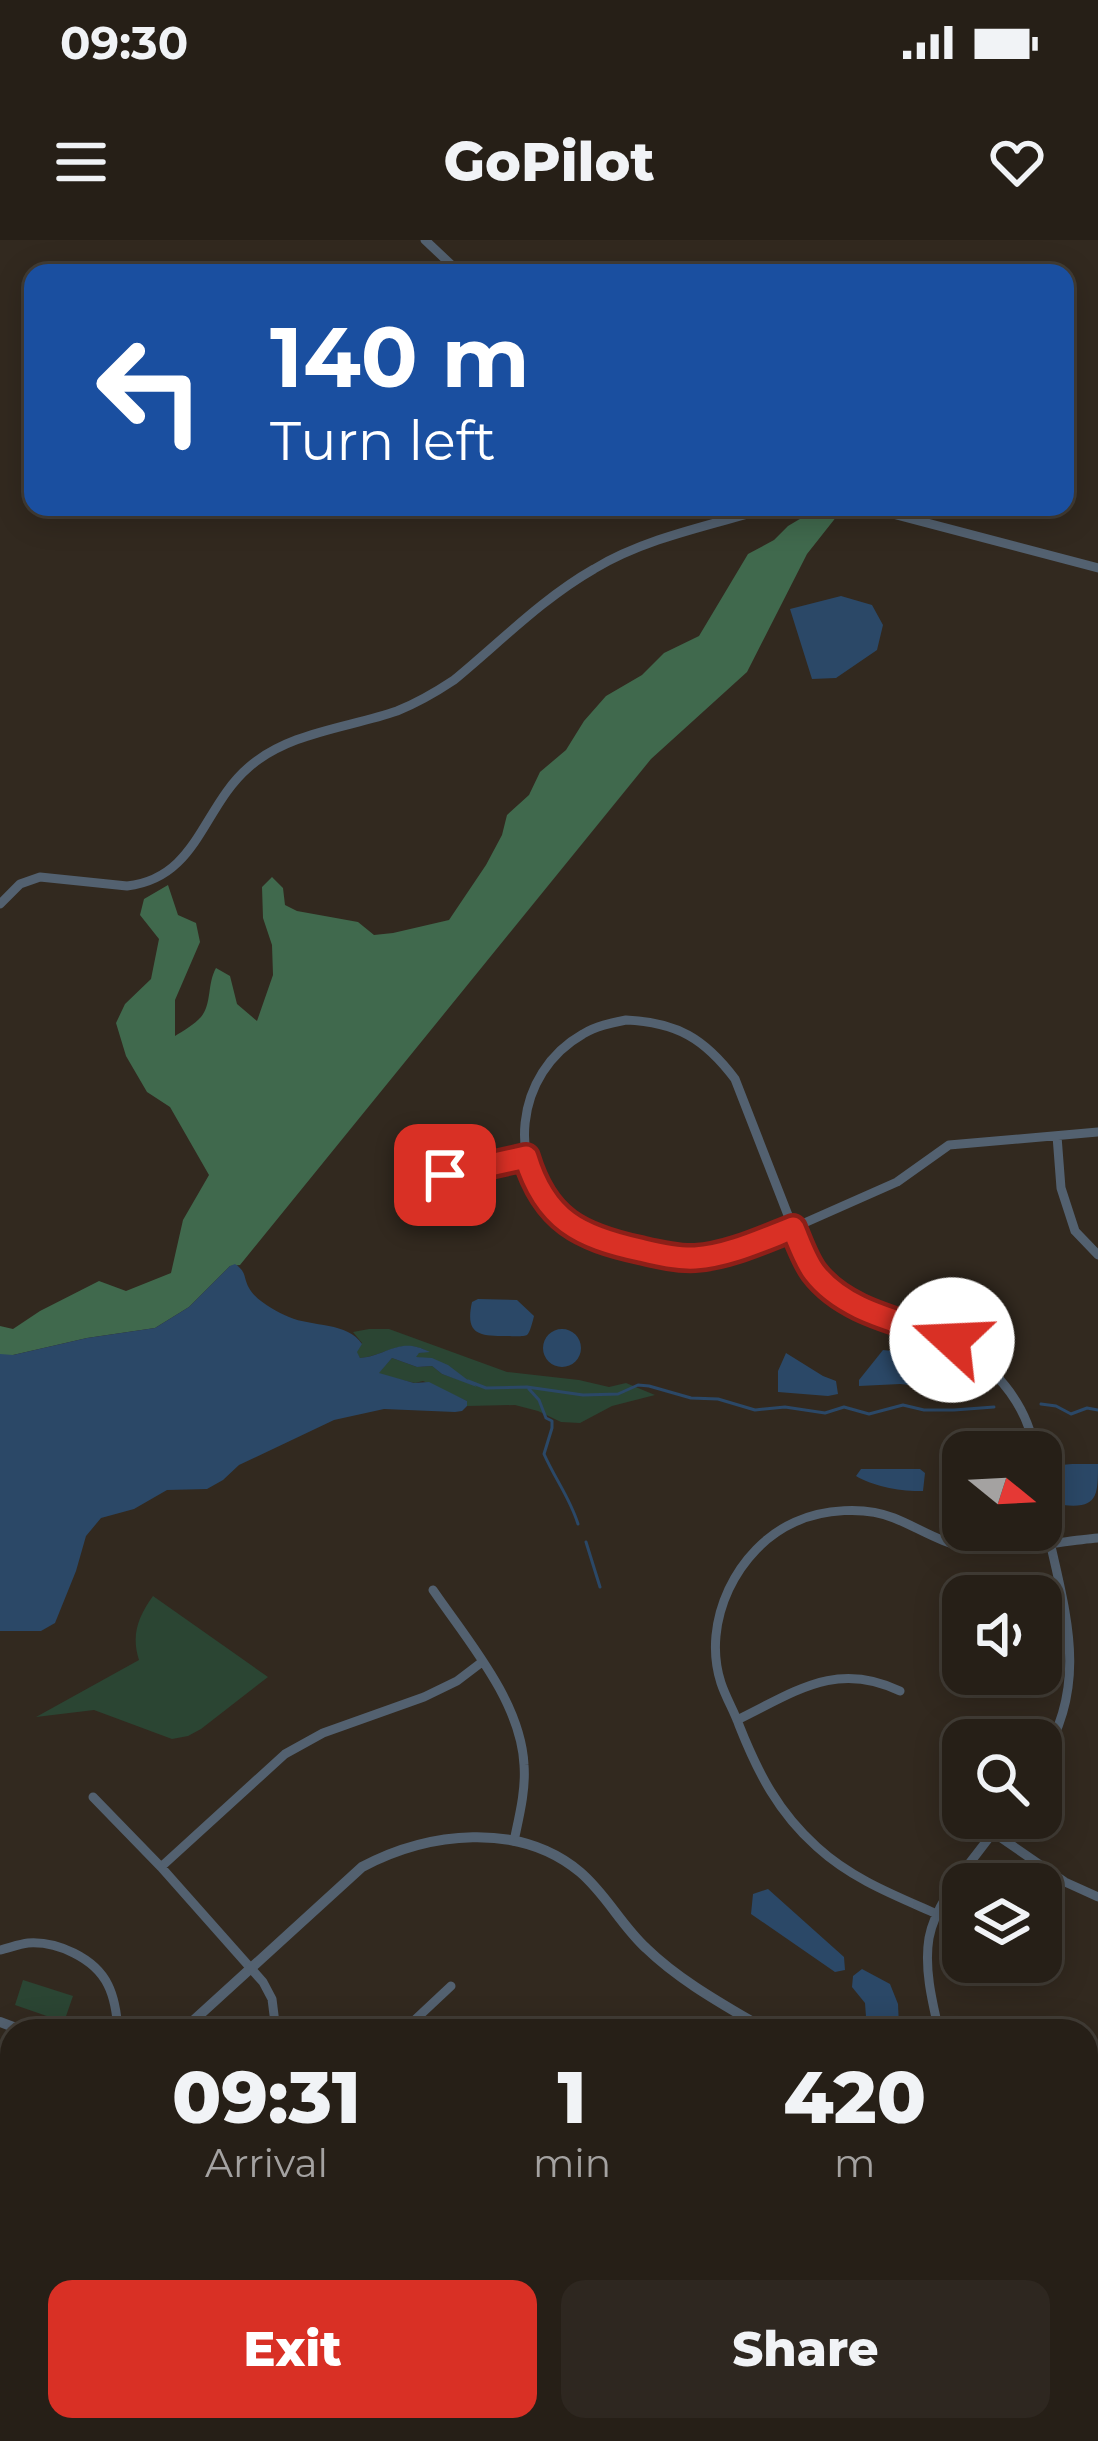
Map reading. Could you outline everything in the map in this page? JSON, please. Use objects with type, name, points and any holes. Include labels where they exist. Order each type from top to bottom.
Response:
[{"type":"street","points":[[425,240],[450,264]]},
{"type":"street","points":[[0,904],[20,884],[40,878],[127,886],[166,874],[185,856],[236,779],[270,752],[393,712],[435,693],[569,585],[613,559],[742,516]]},
{"type":"street","points":[[900,516],[1098,568]]},
{"type":"street","points":[[1028,1431],[1004,1383],[981,1360],[952,1340],[846,1301],[813,1272],[793,1228],[735,1079],[692,1036],[664,1024],[626,1020],[605,1024],[558,1052],[546,1064],[530,1096],[523,1134],[526,1157],[539,1191],[566,1223],[613,1244],[694,1258],[740,1248],[793,1228],[873,1194],[950,1145],[1098,1132]]},
{"type":"street","points":[[1057,1136],[1061,1188],[1075,1231],[1098,1255]]},
{"type":"street","points":[[405,1184],[526,1157]]},
{"type":"street","points":[[937,1914],[843,1869],[780,1807],[756,1768],[720,1680],[716,1651],[718,1622],[743,1564],[762,1544],[796,1522],[859,1510],[889,1516],[942,1540]]},
{"type":"street","points":[[1062,1541],[1098,1538]]},
{"type":"street","points":[[1050,1551],[1071,1647],[1072,1679],[1062,1719]]},
{"type":"street","points":[[433,1590],[518,1722],[524,1766],[514,1841]]},
{"type":"street","points":[[161,1867],[285,1754],[323,1733],[424,1697],[482,1662]]},
{"type":"street","points":[[737,1720],[836,1677],[861,1677],[900,1691]]},
{"type":"street","points":[[93,1797],[263,1982],[274,2019]]},
{"type":"street","points":[[195,2019],[348,1878],[382,1857],[448,1839],[488,1837],[547,1852],[578,1870],[648,1951],[747,2019]]},
{"type":"street","points":[[937,2019],[928,1972],[929,1939],[937,1914],[990,1839]]},
{"type":"street","points":[[1003,1839],[1065,1882],[1098,1897]]},
{"type":"street","points":[[0,1950],[30,1943],[64,1948],[86,1960],[107,1981],[117,2019]]},
{"type":"street","points":[[416,2019],[451,1986]]},
{"type":"green space","points":[[805,516],[837,516],[807,554],[747,672],[651,759],[240,1265],[230,1266],[189,1307],[155,1328],[0,1355],[0,1326],[13,1329],[99,1281],[126,1291],[171,1273],[183,1220],[209,1175],[170,1107],[147,1092],[126,1056],[116,1023],[125,1004],[151,979],[159,939],[140,915],[144,899],[168,885],[178,915],[196,923],[200,942],[175,1000],[175,1036],[204,1012],[216,968],[230,976],[237,1004],[257,1021],[273,975],[262,887],[272,877],[283,888],[285,905],[358,922],[374,935],[449,920],[486,865],[507,815],[529,795],[540,772],[566,750],[606,696],[642,675],[664,653],[699,636],[748,554]]},
{"type":"green space","points":[[389,1329],[507,1372],[609,1387],[626,1383],[655,1395],[612,1406],[580,1423],[561,1422],[515,1405],[467,1406],[467,1401],[423,1381],[378,1373],[392,1358],[417,1367],[432,1366],[472,1384],[441,1363],[416,1357],[427,1351],[418,1347],[360,1358],[356,1352],[362,1343],[353,1332]]},
{"type":"green space","points":[[153,1596],[268,1677],[201,1729],[172,1739],[94,1710],[36,1717],[139,1660],[137,1626]]},
{"type":"green space","points":[[23,1980],[73,1996],[65,2019],[15,2005]]},
{"type":"water","points":[[841,596],[872,605],[883,625],[877,650],[836,678],[812,679],[790,609]]},
{"type":"water","points":[[235,1264],[252,1293],[273,1309],[356,1337],[362,1344],[357,1352],[360,1358],[402,1346],[430,1352],[416,1357],[448,1365],[477,1387],[432,1366],[417,1367],[392,1358],[379,1373],[414,1383],[429,1382],[467,1401],[467,1406],[455,1412],[384,1409],[334,1420],[239,1465],[207,1489],[167,1490],[134,1509],[101,1518],[86,1536],[55,1623],[41,1631],[0,1631],[0,1354],[155,1328],[189,1307]]},
{"type":"water","points":[[517,1300],[534,1316],[528,1334],[496,1336],[476,1331],[470,1313],[472,1302]]},
{"type":"water","points":[[562,1329],[576,1334],[581,1348],[576,1362],[562,1367],[548,1362],[543,1348],[548,1334]]},
{"type":"water","points":[[883,1350],[937,1366],[938,1382],[932,1387],[859,1386]]},
{"type":"water","points":[[786,1353],[836,1381],[838,1394],[778,1392],[778,1371]]},
{"type":"water","points":[[1098,1464],[1094,1498],[1083,1505],[1063,1505],[1062,1465]]},
{"type":"water","points":[[861,1469],[920,1469],[925,1473],[923,1491],[870,1483],[856,1476]]},
{"type":"water","points":[[768,1889],[844,1957],[845,1970],[835,1972],[751,1914],[753,1894]]},
{"type":"water","points":[[862,1969],[890,1984],[899,2019],[866,2019],[865,2003],[852,1987],[853,1976]]},
{"type":"waterway","points":[[468,1381],[486,1388],[527,1387],[583,1395],[618,1394],[638,1385],[649,1386],[755,1410],[785,1407],[825,1413],[844,1407],[869,1414],[903,1405],[924,1410],[994,1407]]},
{"type":"waterway","points":[[529,1389],[552,1421],[544,1454],[578,1524]]},
{"type":"waterway","points":[[1041,1404],[1071,1414],[1098,1410]]},
{"type":"waterway","points":[[586,1542],[600,1587]]},
{"type":"route","points":[[445,1175],[526,1157],[539,1191],[566,1223],[613,1244],[658,1254],[694,1258],[740,1248],[793,1228],[813,1272],[846,1301],[952,1340]]}]
